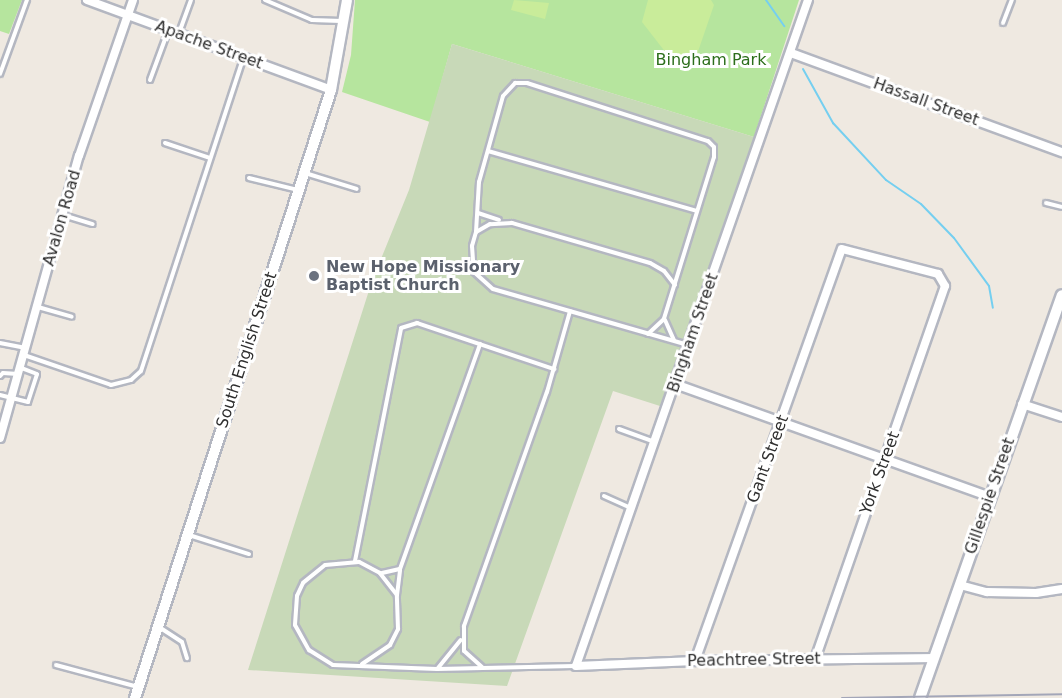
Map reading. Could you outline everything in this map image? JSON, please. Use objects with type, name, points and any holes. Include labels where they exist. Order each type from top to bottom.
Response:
[{"type":"street","name":"Apache Street","points":[[87,0],[331,90]]},
{"type":"street","name":"Avalon Road","points":[[0,438],[63,215],[133,0]]},
{"type":"street","name":"South English Street","points":[[137,693],[331,90],[347,0]]},
{"type":"street","name":"Bingham Street","points":[[576,666],[808,0]]},
{"type":"street","name":"Hassall Street","points":[[791,53],[1062,152]]},
{"type":"street","name":"York Street","points":[[815,659],[945,286],[938,274],[842,249],[838,256]]},
{"type":"street","name":"Gant Street","points":[[695,660],[781,423],[838,256]]},
{"type":"street","name":"Gillespie Street","points":[[920,698],[932,658],[1062,295]]},
{"type":"street","points":[[675,384],[990,497]]},
{"type":"street","points":[[1022,404],[1062,417]]},
{"type":"street","points":[[960,585],[987,592],[1036,593],[1062,589]]},
{"type":"street","name":"Peachtree Street","points":[[576,666],[695,660],[932,658]]},
{"type":"lane","points":[[0,74],[27,0]]},
{"type":"lane","points":[[179,34],[191,0]]},
{"type":"lane","points":[[265,0],[312,20],[345,21]]},
{"type":"lane","points":[[1003,23],[1012,0]]},
{"type":"lane","points":[[150,80],[169,30]]},
{"type":"lane","points":[[0,343],[111,385],[131,380],[141,371],[244,58]]},
{"type":"lane","points":[[648,334],[664,319],[714,157],[714,147],[708,141],[528,83],[515,83],[505,92],[479,182],[478,213],[471,264],[485,285],[648,334],[689,345]]},
{"type":"lane","points":[[165,143],[210,158]]},
{"type":"lane","points":[[488,151],[697,211]]},
{"type":"lane","points":[[305,172],[357,189]]},
{"type":"lane","points":[[249,178],[299,190]]},
{"type":"lane","points":[[1046,203],[1062,207]]},
{"type":"lane","points":[[478,213],[650,263],[664,271],[675,285]]},
{"type":"lane","points":[[63,215],[93,224]]},
{"type":"lane","points":[[476,232],[503,222]]},
{"type":"lane","points":[[37,307],[72,317]]},
{"type":"lane","points":[[437,669],[446,663],[462,640],[465,619],[554,369],[570,311]]},
{"type":"lane","points":[[664,319],[676,341]]},
{"type":"lane","points":[[356,561],[401,328],[417,324],[554,369]]},
{"type":"lane","points":[[362,664],[390,645],[398,629],[397,595],[400,569],[480,344]]},
{"type":"lane","points":[[0,376],[3,372],[19,371],[38,374],[28,402],[0,395]]},
{"type":"lane","points":[[619,429],[655,443]]},
{"type":"lane","points":[[604,496],[632,508]]},
{"type":"lane","points":[[188,535],[249,554]]},
{"type":"lane","points":[[397,595],[380,573],[356,561],[342,560],[313,573],[297,596],[294,618],[300,638],[320,659],[333,665],[362,664],[437,669],[576,666]]},
{"type":"lane","points":[[380,573],[393,573],[400,569]]},
{"type":"lane","points":[[158,627],[182,642],[187,657]]},
{"type":"lane","points":[[462,640],[469,658],[485,669]]},
{"type":"lane","points":[[56,665],[137,693]]},
{"type":"green space","points":[[0,0],[22,0],[9,34],[0,31]]},
{"type":"green space","name":"Bingham Park","points":[[355,0],[799,0],[754,137],[452,44],[430,122],[342,92],[351,55]]},
{"type":"green space","points":[[514,0],[549,3],[545,19],[511,10]]},
{"type":"green space","points":[[648,0],[711,0],[714,5],[693,66],[670,58],[642,22]]},
{"type":"green space","points":[[452,44],[754,137],[660,406],[613,391],[507,686],[248,670],[372,281],[409,190]]},
{"type":"waterway","points":[[766,0],[784,26]]},
{"type":"waterway","points":[[803,69],[833,123],[886,180],[921,204],[954,238],[989,286],[993,308]]},
{"type":"railway","points":[[842,698],[1062,694]]},
{"type":"place","name":"New Hope Missionary Baptist Church","points":[[314,276]]}]
